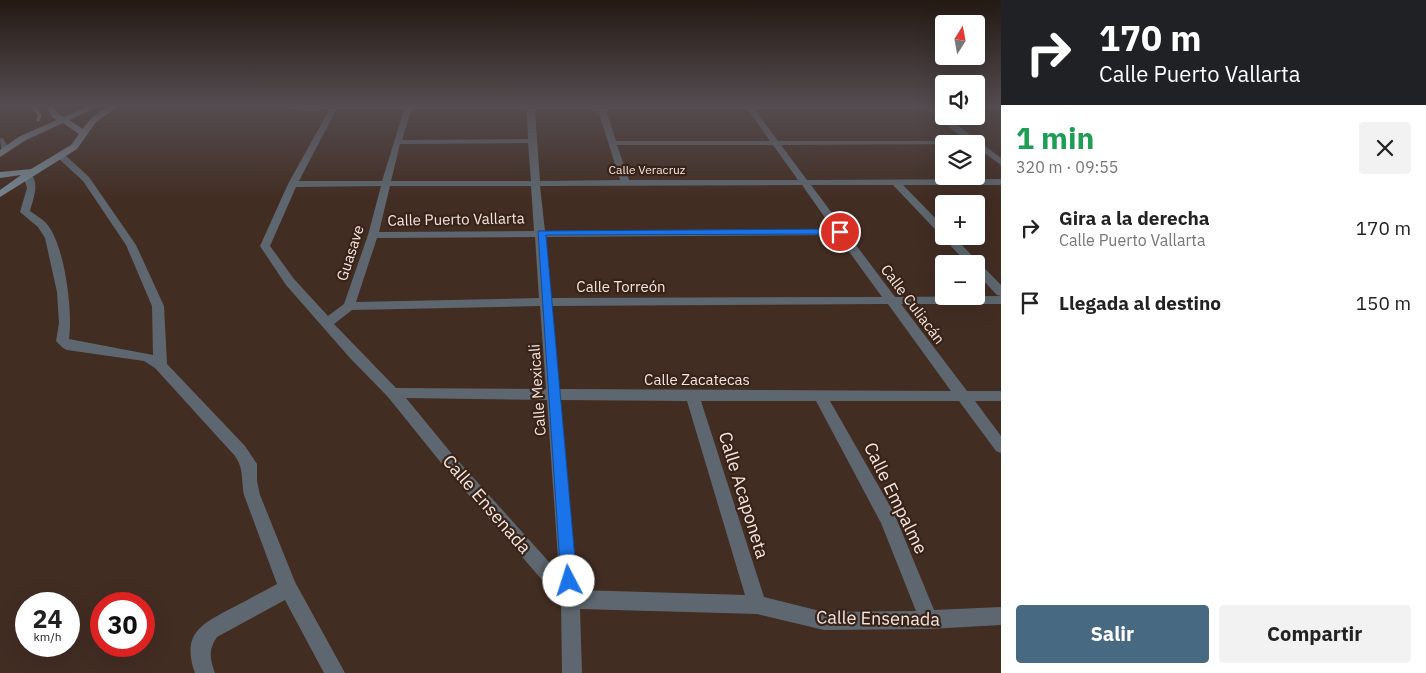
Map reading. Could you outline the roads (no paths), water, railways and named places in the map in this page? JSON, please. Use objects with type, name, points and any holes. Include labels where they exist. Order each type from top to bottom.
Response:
[{"type":"main road","points":[[3,151],[27,136]]},
{"type":"main road","points":[[0,194],[74,147],[81,136]]},
{"type":"main road","points":[[0,175],[32,172]]},
{"type":"street","name":"Calle Ensenada","points":[[318,136],[293,184],[265,246],[290,282],[355,355],[393,393],[447,460],[570,599],[757,605],[824,620],[930,620],[1001,616]]},
{"type":"street","name":"Guasave","points":[[327,323],[349,306],[373,235],[399,136]]},
{"type":"street","name":"Calle Mexicali","points":[[532,136],[542,233],[570,599],[572,673]]},
{"type":"street","points":[[611,136],[625,182]]},
{"type":"street","name":"Calle Culiacán","points":[[772,136],[802,181],[1001,447]]},
{"type":"street","points":[[0,140],[3,151]]},
{"type":"street","points":[[397,142],[532,141]]},
{"type":"street","points":[[613,142],[935,143]]},
{"type":"street","points":[[985,150],[1001,162]]},
{"type":"street","points":[[61,156],[86,178],[131,245],[158,306],[160,365]]},
{"type":"street","points":[[32,172],[32,188],[25,212],[42,225],[50,238],[63,292],[64,323],[62,341],[68,345],[147,357],[160,365],[240,451],[249,464],[252,495],[288,588],[336,673]]},
{"type":"street","name":"Calle Veracruz","points":[[293,184],[802,181],[1001,182]]},
{"type":"street","points":[[894,181],[935,224]]},
{"type":"street","name":"Calle Puerto Vallarta","points":[[373,235],[840,232]]},
{"type":"street","points":[[956,245],[965,255]]},
{"type":"street","points":[[985,275],[1001,292]]},
{"type":"street","name":"Calle Torreón","points":[[349,306],[547,302],[893,302],[1001,300]]},
{"type":"street","name":"Calle Zacatecas","points":[[393,393],[692,396],[1001,396]]},
{"type":"street","name":"Calle Acaponeta","points":[[692,396],[757,605]]},
{"type":"street","name":"Calle Empalme","points":[[820,396],[888,519],[930,620]]},
{"type":"street","points":[[205,673],[200,659],[200,651],[201,643],[210,630],[288,588]]}]
